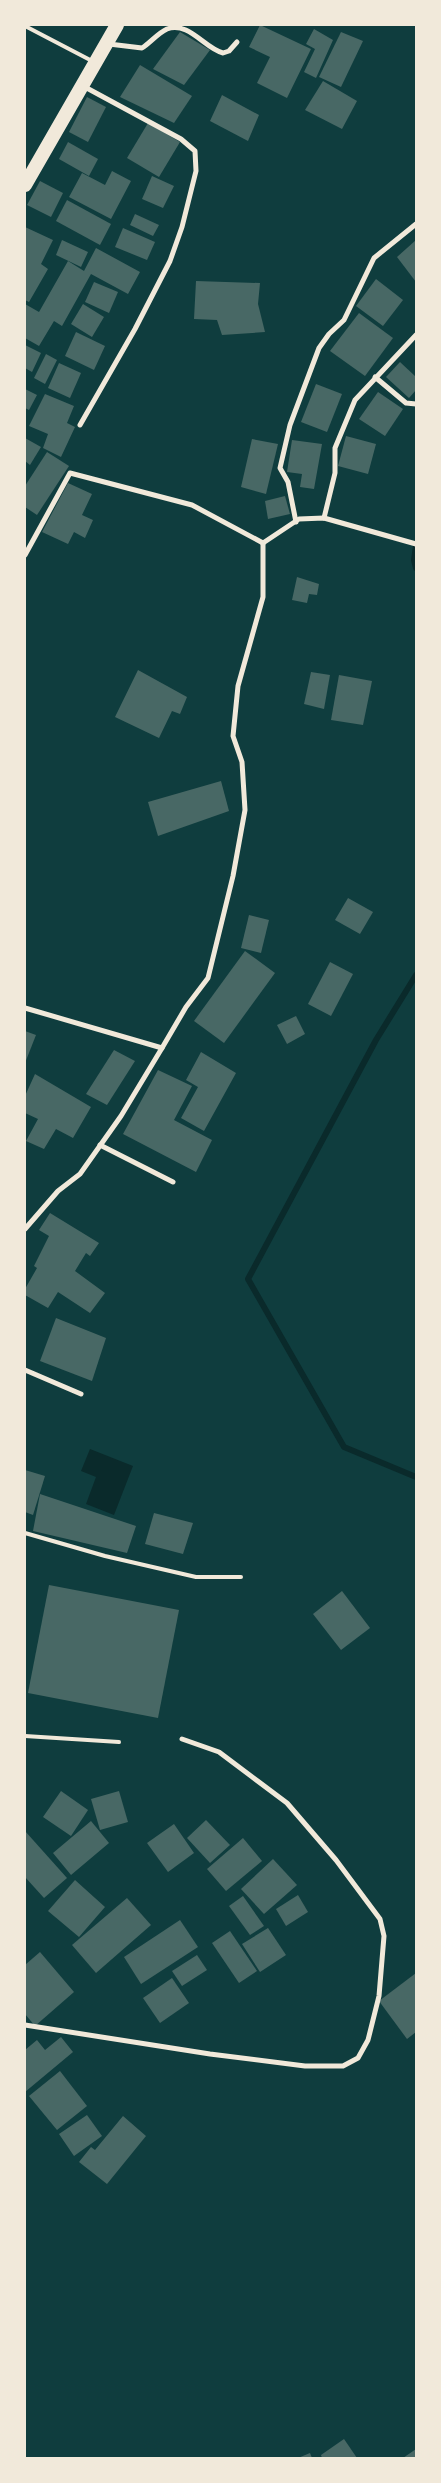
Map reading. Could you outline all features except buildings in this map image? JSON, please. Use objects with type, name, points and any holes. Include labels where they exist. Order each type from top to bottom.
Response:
[{"type":"highway","points":[[25,185],[117,25]]},
{"type":"street","points":[[106,44],[142,48],[166,30],[173,28],[190,33],[223,53],[228,51],[237,42]]},
{"type":"street","points":[[80,425],[170,261],[182,227],[197,165],[195,151],[181,139],[83,86]]},
{"type":"street","points":[[296,522],[288,482],[280,468],[290,425],[319,348],[344,320],[374,258],[416,224]]},
{"type":"street","points":[[324,518],[335,473],[336,448],[355,400],[374,377],[416,335]]},
{"type":"street","points":[[374,377],[406,403],[416,404]]},
{"type":"street","points":[[25,554],[70,473],[192,504],[263,543]]},
{"type":"street","points":[[263,543],[300,519],[324,518],[416,544]]},
{"type":"street","points":[[25,1229],[52,1197],[80,1174],[121,1116],[186,1008],[208,978],[233,876],[245,810],[242,762],[233,736],[238,686],[263,597],[263,543]]},
{"type":"street","points":[[25,1008],[162,1048]]},
{"type":"street","points":[[100,1145],[173,1182]]},
{"type":"street","points":[[25,1370],[82,1394]]},
{"type":"street","points":[[25,2025],[210,2054],[304,2066],[343,2066],[358,2058],[368,2040],[377,2006],[384,1936],[380,1919],[336,1860],[287,1803],[219,1752],[182,1739]]},
{"type":"lane","points":[[25,26],[95,62]]},
{"type":"lane","points":[[25,1533],[104,1556],[196,1576],[241,1577]]},
{"type":"lane","points":[[25,1736],[119,1742]]},
{"type":"water","points":[[90,1449],[133,1466],[114,1515],[86,1504],[96,1477],[81,1471]]},
{"type":"waterway","points":[[416,546],[414,560],[416,568]]},
{"type":"waterway","points":[[416,975],[376,1040],[248,1279],[344,1447],[416,1477]]}]
